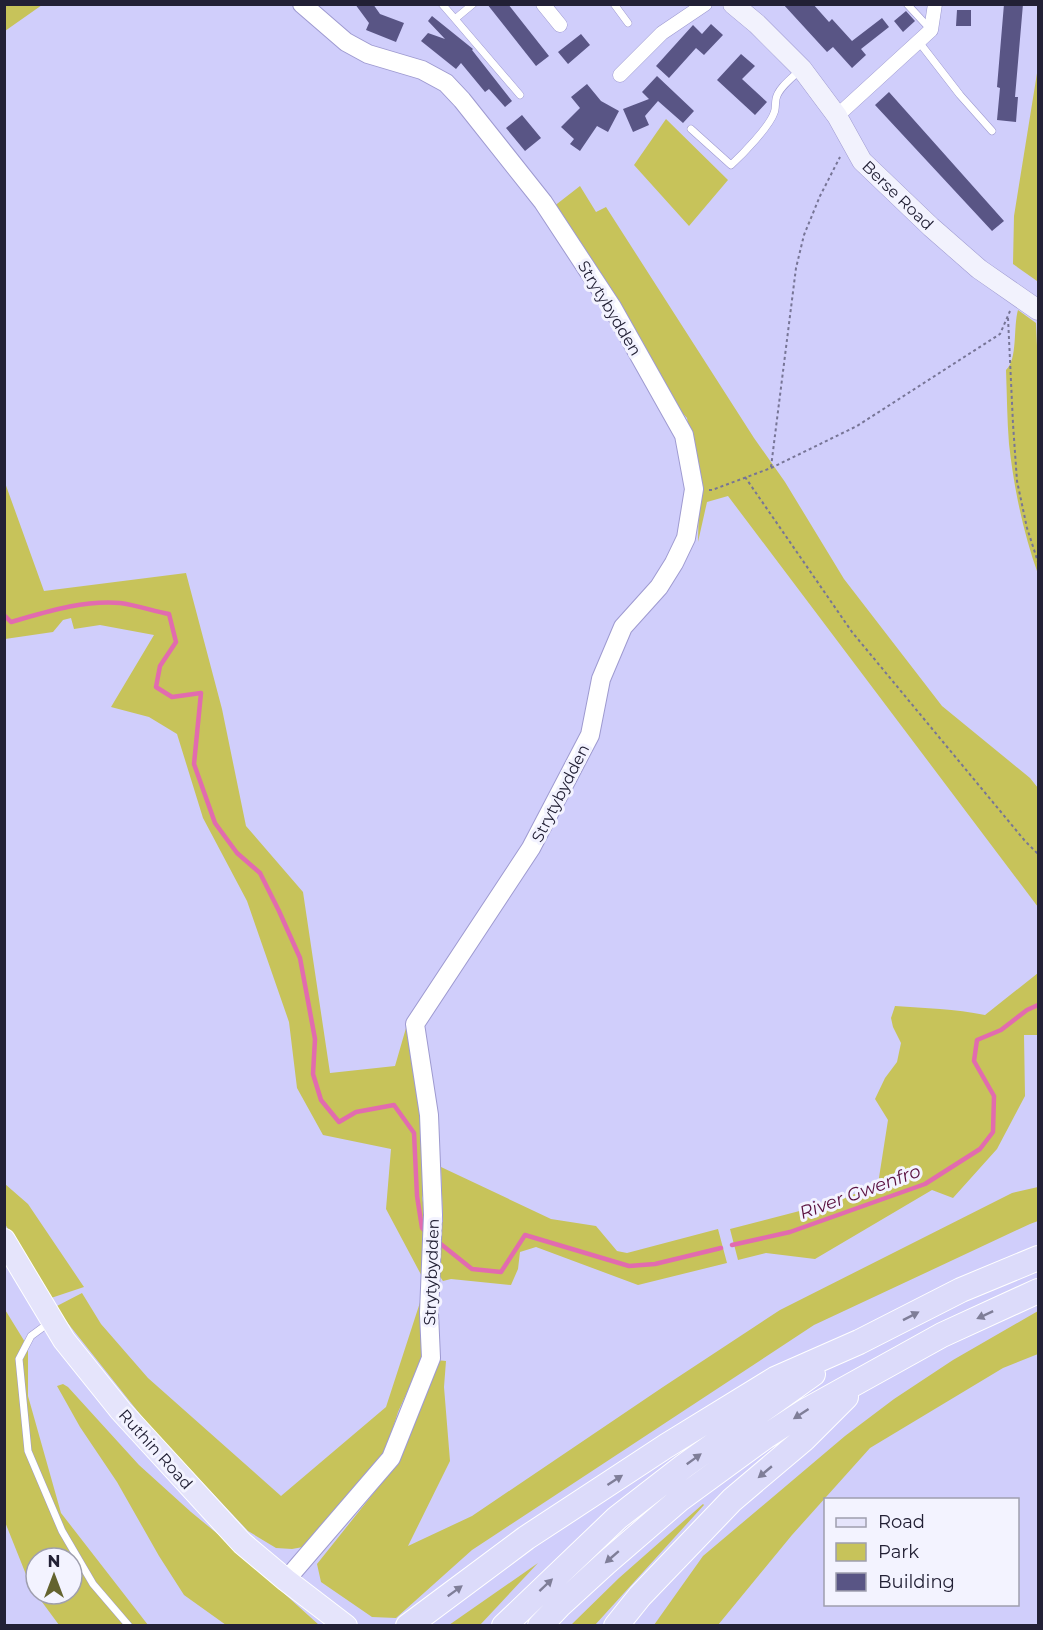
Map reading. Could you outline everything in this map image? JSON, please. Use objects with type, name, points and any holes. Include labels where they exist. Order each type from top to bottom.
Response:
[{"type":"highway","points":[[408,1626],[526,1538],[666,1446],[775,1379],[859,1342],[961,1290],[1038,1258]]},
{"type":"highway","points":[[540,1626],[598,1570],[680,1499],[765,1437],[805,1411],[942,1335],[1038,1291]]},
{"type":"highway","points":[[504,1626],[617,1518],[684,1466],[859,1342]]},
{"type":"highway","points":[[616,1626],[661,1573],[732,1500],[804,1439],[870,1375]]},
{"type":"main road","name":"Berse Road","points":[[733,4],[757,24],[802,69],[837,116],[862,161],[979,269],[1038,310]]},
{"type":"main road","name":"Ruthin Road","points":[[4,1240],[63,1340],[121,1411],[242,1543],[346,1626]]},
{"type":"street","name":"Strytybydden","points":[[286,1580],[391,1458],[430,1358],[432,1235],[429,1115],[415,1024],[531,848],[590,735],[601,679],[623,627],[659,587],[686,538],[694,489],[684,435],[612,307],[543,202],[462,100],[446,83],[422,70],[368,54],[346,42],[302,4]]},
{"type":"street","points":[[543,4],[560,25]]},
{"type":"street","points":[[620,75],[662,33],[705,4]]},
{"type":"street","points":[[837,116],[931,30],[935,4]]},
{"type":"lane","points":[[442,4],[520,95]]},
{"type":"lane","points":[[455,20],[473,4]]},
{"type":"lane","points":[[614,4],[628,23]]},
{"type":"lane","points":[[907,4],[931,30]]},
{"type":"lane","points":[[919,42],[960,95],[992,131]]},
{"type":"lane","points":[[691,129],[731,165],[768,123],[775,112],[776,98],[780,90],[802,69]]},
{"type":"lane","points":[[52,1320],[31,1336],[19,1359],[28,1451],[62,1531],[93,1584],[129,1626]]},
{"type":"path","points":[[771,468],[796,268],[804,235],[820,196],[839,161],[847,134]]},
{"type":"path","points":[[694,489],[712,490],[771,468],[857,426],[1000,334],[1019,297]]},
{"type":"path","points":[[1008,315],[1017,481],[1027,528],[1038,562]]},
{"type":"path","points":[[745,477],[852,632],[1038,854]]},
{"type":"green space","points":[[5,4],[41,4],[42,5],[5,31]]},
{"type":"green space","points":[[1038,67],[1037,281],[1013,264],[1014,216]]},
{"type":"green space","points":[[666,119],[728,180],[689,226],[634,165]]},
{"type":"green space","points":[[580,186],[596,212],[606,207],[754,438],[785,482],[844,579],[942,706],[1030,778],[1038,788],[1038,907],[728,496],[707,502],[698,542],[699,501],[687,418],[670,400],[553,207]]},
{"type":"green space","points":[[1018,310],[1036,323],[1038,574],[1020,510],[1009,444],[1006,370],[1014,351]]},
{"type":"green space","points":[[4,480],[44,591],[186,573],[222,709],[246,826],[303,892],[330,1073],[395,1066],[406,1028],[411,1039],[429,1178],[422,1198],[427,1220],[443,1222],[441,1167],[551,1219],[596,1226],[617,1251],[627,1253],[718,1229],[727,1263],[638,1285],[536,1247],[520,1252],[518,1269],[511,1285],[451,1279],[443,1281],[436,1271],[423,1357],[398,1412],[384,1456],[303,1547],[276,1548],[248,1531],[147,1423],[55,1307],[82,1293],[101,1324],[148,1378],[281,1496],[386,1407],[426,1284],[386,1209],[391,1149],[323,1135],[297,1088],[289,1022],[247,901],[203,818],[177,734],[149,717],[111,707],[154,635],[100,625],[74,629],[71,618],[63,620],[53,632],[5,639]]},
{"type":"green space","points":[[1038,973],[1038,1035],[1024,1035],[1025,1096],[997,1149],[953,1198],[932,1190],[815,1259],[766,1253],[738,1260],[730,1229],[838,1201],[878,1184],[888,1120],[875,1099],[885,1078],[897,1062],[901,1043],[891,1018],[895,1006],[985,1015]]},
{"type":"green space","points":[[5,1184],[28,1204],[84,1287],[51,1298],[5,1224]]},
{"type":"green space","points":[[1038,1187],[1038,1221],[814,1325],[472,1550],[396,1618],[372,1617],[321,1582],[317,1564],[396,1465],[436,1360],[446,1361],[444,1387],[450,1461],[408,1546],[472,1516],[780,1310],[1012,1193]]},
{"type":"green space","points":[[4,1308],[28,1347],[28,1396],[61,1513],[148,1625],[59,1625],[45,1606],[84,1606],[84,1546],[24,1546],[24,1570],[5,1522]]},
{"type":"green space","points":[[1038,1311],[1038,1354],[1003,1368],[870,1448],[792,1535],[718,1625],[654,1625],[703,1556],[845,1436],[894,1399],[953,1360]]},
{"type":"green space","points":[[63,1384],[139,1465],[319,1625],[226,1625],[184,1595],[117,1482],[80,1427],[57,1386]]},
{"type":"green space","points":[[703,1504],[595,1625],[571,1625],[619,1578]]},
{"type":"green space","points":[[538,1563],[480,1625],[449,1625]]},
{"type":"building","points":[[355,4],[373,4],[380,14],[404,23],[396,42],[366,30],[369,23]]},
{"type":"building","points":[[487,4],[508,4],[549,56],[536,66]]},
{"type":"building","points":[[783,4],[813,4],[829,22],[832,19],[852,41],[882,18],[889,27],[861,49],[866,55],[852,68],[833,47],[827,52]]},
{"type":"building","points":[[1004,4],[1023,4],[1015,97],[1018,97],[1016,122],[997,120],[1000,88],[997,87]]},
{"type":"building","points":[[957,10],[971,10],[971,26],[956,26]]},
{"type":"building","points":[[906,11],[915,21],[903,32],[894,21]]},
{"type":"building","points":[[432,16],[473,49],[512,101],[505,107],[489,89],[485,92],[461,63],[456,69],[421,41],[428,33],[445,39],[428,21]]},
{"type":"building","points":[[711,24],[723,35],[704,55],[696,48],[669,78],[656,66],[693,25],[702,34]]},
{"type":"building","points":[[581,34],[590,45],[568,64],[558,52]]},
{"type":"building","points":[[741,54],[755,66],[742,79],[767,102],[755,115],[717,80]]},
{"type":"building","points":[[657,76],[694,111],[683,123],[658,101],[645,116],[649,125],[633,132],[623,109],[649,99],[642,92]]},
{"type":"building","points":[[587,84],[601,101],[619,111],[608,132],[597,126],[580,151],[570,144],[574,139],[561,127],[580,108],[571,97]]},
{"type":"building","points":[[889,92],[1004,221],[992,231],[875,105]]},
{"type":"building","points":[[522,115],[541,138],[525,151],[506,128]]},
{"type":"waterway","name":"River Gwenfro","points":[[4,615],[11,622],[37,614],[92,603],[120,603],[169,614],[176,642],[160,666],[156,687],[172,697],[201,693],[194,764],[215,823],[237,853],[260,873],[300,958],[315,1039],[313,1074],[321,1100],[339,1122],[356,1112],[394,1105],[414,1133],[417,1196],[422,1228],[426,1232]]},
{"type":"waterway","name":"River Gwenfro","points":[[732,1245],[790,1232],[925,1184],[980,1149],[993,1132],[994,1096],[974,1061],[977,1040],[1001,1030],[1027,1010],[1038,1005]]},
{"type":"waterway","name":"River Gwenfro","points":[[437,1241],[472,1269],[501,1272],[525,1235],[629,1266],[655,1264],[721,1248]]}]
